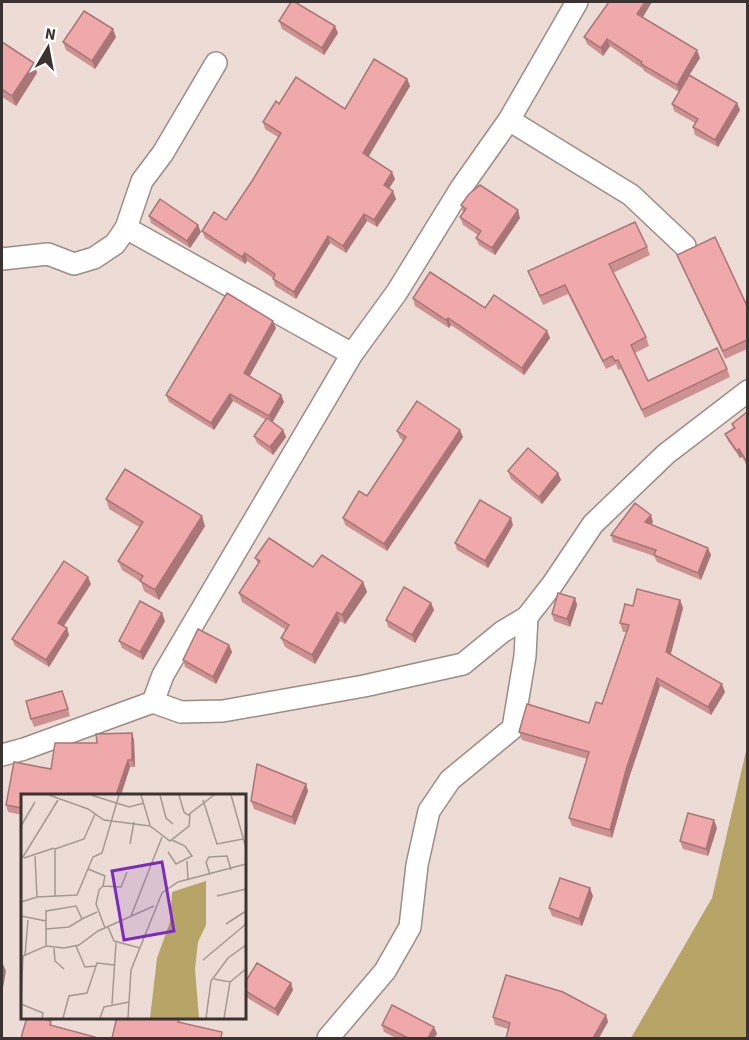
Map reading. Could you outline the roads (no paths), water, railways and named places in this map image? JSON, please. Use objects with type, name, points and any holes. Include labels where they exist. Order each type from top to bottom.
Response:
[{"type":"street","points":[[153,702],[162,675],[352,354],[397,292],[461,188],[509,120],[577,2]]},
{"type":"street","points":[[2,259],[48,254],[74,264],[94,258],[115,244],[126,228],[142,181],[164,153],[216,63]]},
{"type":"street","points":[[509,120],[631,195],[685,246]]},
{"type":"street","points":[[126,228],[352,354]]},
{"type":"street","points":[[2,755],[153,702],[181,712],[224,711],[353,688],[464,664],[502,632],[526,617],[552,585],[593,524],[666,454],[747,391]]},
{"type":"street","points":[[328,1038],[385,971],[410,927],[417,865],[429,811],[450,780],[513,728],[525,656],[526,617]]}]
